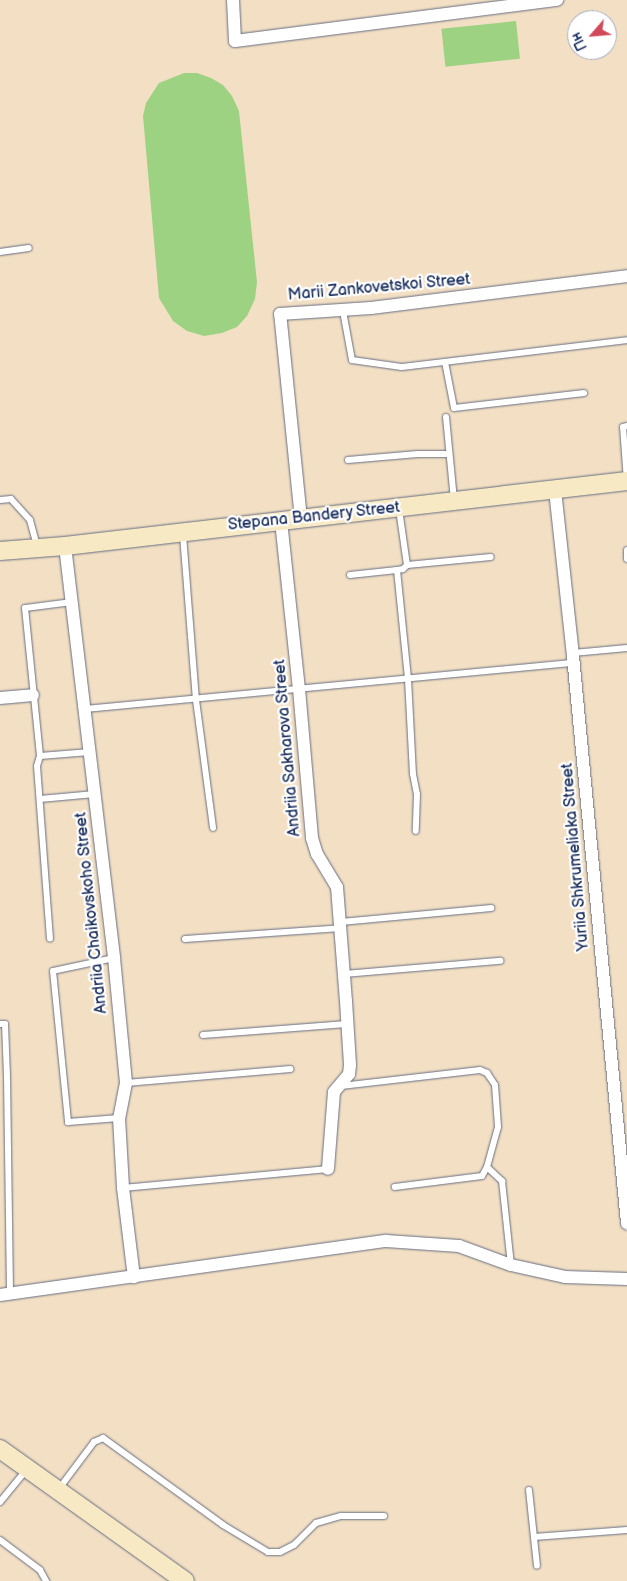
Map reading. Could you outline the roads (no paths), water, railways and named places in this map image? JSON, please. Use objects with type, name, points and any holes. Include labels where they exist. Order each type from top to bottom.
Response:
[{"type":"street","points":[[233,0],[235,41],[557,0]]},
{"type":"street","name":"Marii Zankovetskoi Street","points":[[301,519],[280,314],[343,311],[627,276]]},
{"type":"street","name":"Stepana Bandery Street","points":[[0,551],[65,546],[627,481]]},
{"type":"street","name":"Yuriia Shkrumeliaka Street","points":[[554,490],[574,658],[624,1167],[627,1222]]},
{"type":"street","name":"Andriia Sakharova Street","points":[[281,521],[314,845],[336,883],[341,925],[349,1074],[337,1086],[332,1106],[328,1169]]},
{"type":"street","name":"Andriia Chaikovskoho Street","points":[[65,546],[114,958],[126,1082],[119,1118],[123,1188],[134,1277]]},
{"type":"street","points":[[0,698],[33,695]]},
{"type":"street","points":[[5,1295],[386,1242],[459,1246],[511,1265],[565,1277],[627,1279]]},
{"type":"street","points":[[0,1449],[185,1581]]},
{"type":"lane","points":[[0,252],[29,248]]},
{"type":"lane","points":[[343,311],[352,360],[402,366],[627,340]]},
{"type":"lane","points":[[445,362],[454,408],[584,393]]},
{"type":"lane","points":[[446,417],[454,501]]},
{"type":"lane","points":[[627,426],[622,427],[627,481]]},
{"type":"lane","points":[[348,460],[418,454],[449,454]]},
{"type":"lane","points":[[0,500],[11,499],[30,520],[38,548]]},
{"type":"lane","points":[[399,508],[407,565]]},
{"type":"lane","points":[[182,531],[196,700],[213,828]]},
{"type":"lane","points":[[626,550],[627,559]]},
{"type":"lane","points":[[350,575],[403,569],[407,565],[491,557]]},
{"type":"lane","points":[[397,570],[408,679],[413,774],[416,794],[416,831]]},
{"type":"lane","points":[[50,939],[37,766],[40,756],[25,608],[72,602]]},
{"type":"lane","points":[[85,709],[408,679],[574,658],[627,648]]},
{"type":"lane","points":[[40,756],[90,752]]},
{"type":"lane","points":[[40,799],[95,794]]},
{"type":"lane","points":[[185,939],[341,925],[491,908]]},
{"type":"lane","points":[[114,958],[53,972],[68,1122],[119,1118]]},
{"type":"lane","points":[[344,974],[500,961]]},
{"type":"lane","points":[[0,1024],[5,1024],[5,1295]]},
{"type":"lane","points":[[203,1034],[347,1024]]},
{"type":"lane","points":[[126,1082],[290,1069]]},
{"type":"lane","points":[[337,1086],[480,1070],[487,1073],[495,1085],[498,1127],[487,1168],[479,1178],[395,1187]]},
{"type":"lane","points":[[487,1168],[502,1181],[511,1265]]},
{"type":"lane","points":[[123,1188],[328,1169]]},
{"type":"lane","points":[[58,1490],[94,1442],[103,1438],[223,1525],[268,1552],[280,1552],[294,1545],[316,1523],[341,1516],[384,1516]]},
{"type":"lane","points":[[0,1502],[27,1468]]},
{"type":"lane","points":[[528,1490],[537,1566]]},
{"type":"lane","points":[[534,1537],[627,1530]]},
{"type":"lane","points":[[0,1540],[40,1570],[46,1581]]}]
